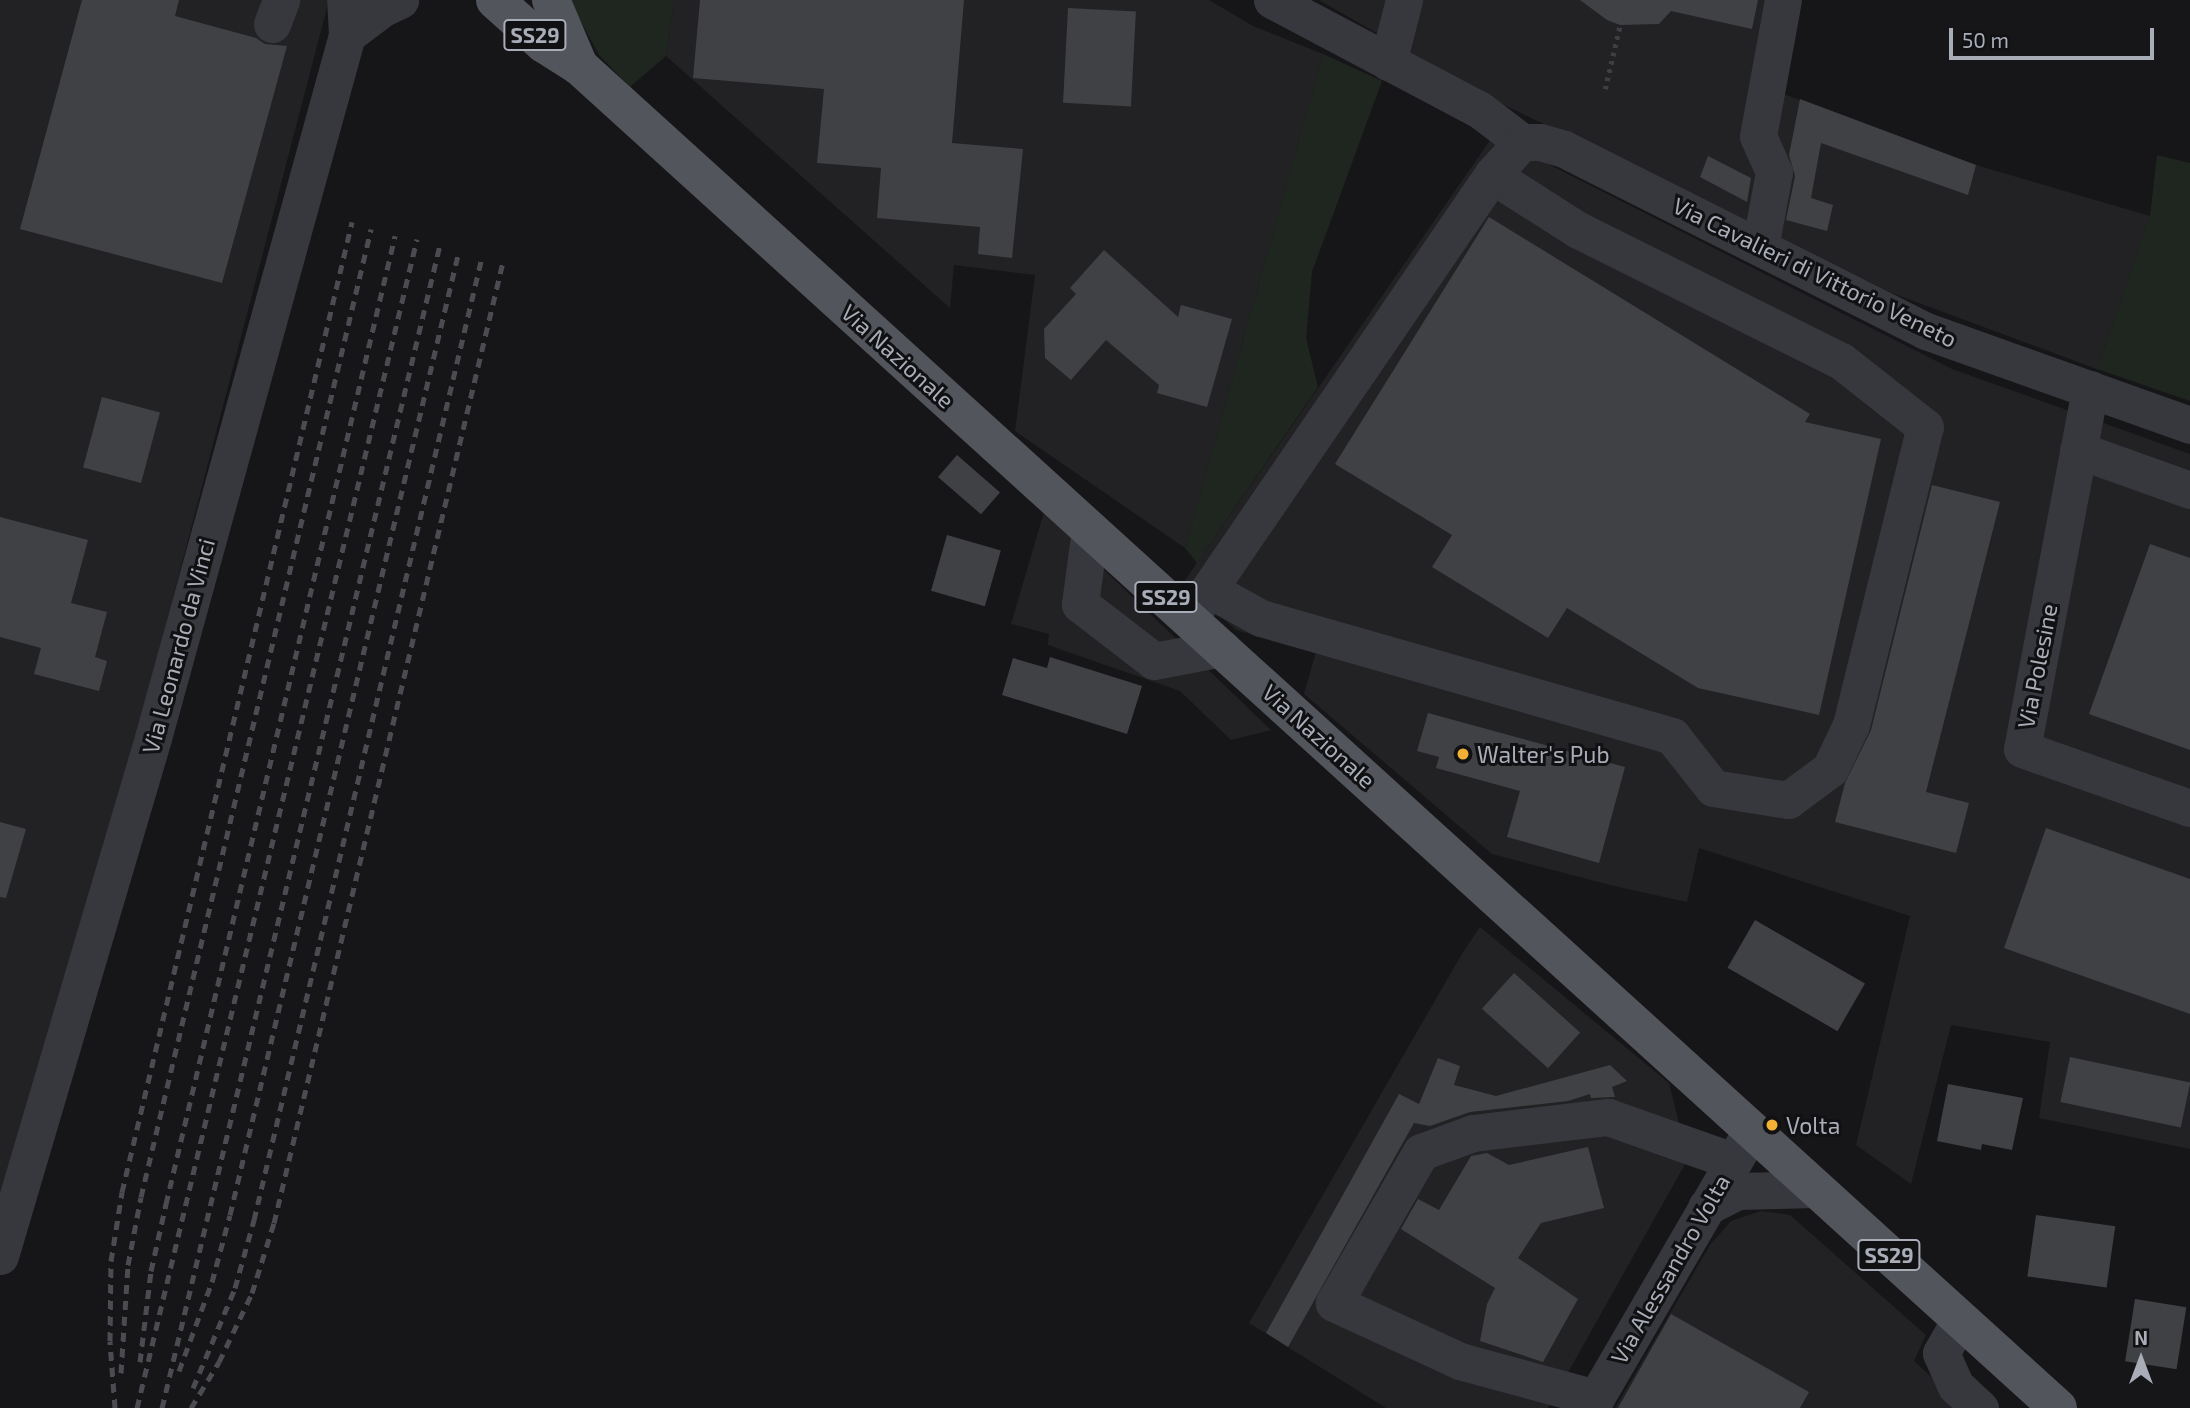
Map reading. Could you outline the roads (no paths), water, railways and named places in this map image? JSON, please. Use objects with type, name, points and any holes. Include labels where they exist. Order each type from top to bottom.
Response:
[{"type":"main road","name":"Via Nazionale","points":[[495,0],[544,44],[579,66],[1090,529],[1199,604],[1222,648],[1742,1146],[1817,1189],[2058,1408]]},
{"type":"main road","name":"Via Nazionale","points":[[551,0],[579,66]]},
{"type":"street","name":"Via Leonardo da Vinci","points":[[0,1256],[153,738],[346,17],[383,8],[400,0]]},
{"type":"street","name":"Via Cavalieri di Vittorio Veneto","points":[[1272,0],[1480,110],[1522,142],[1540,142],[1564,149],[1926,331],[2190,425]]},
{"type":"street","points":[[1388,62],[1404,0]]},
{"type":"street","points":[[1760,247],[1774,172],[1758,136],[1783,0]]},
{"type":"street","points":[[1492,175],[1578,230],[1841,361],[1925,427],[1851,724],[1830,769],[1788,800],[1713,788],[1672,736],[1261,618],[1199,604],[1492,175],[1522,142]]},
{"type":"street","name":"Via Polesine","points":[[2090,389],[2022,749],[2190,808]]},
{"type":"street","points":[[2078,450],[2190,490]]},
{"type":"street","points":[[1090,529],[1080,604],[1154,661],[1222,648]]},
{"type":"street","points":[[1593,1403],[1460,1361],[1334,1303],[1422,1153],[1473,1133],[1608,1117],[1742,1146]]},
{"type":"street","name":"Via Alessandro Volta","points":[[1593,1403],[1742,1146]]},
{"type":"street","points":[[1706,1207],[1738,1191],[1817,1189]]},
{"type":"street","points":[[1960,1320],[1941,1353],[1956,1386],[1980,1408]]},
{"type":"railway","points":[[115,1408],[110,1341],[111,1261],[122,1192],[352,222]]},
{"type":"railway","points":[[121,1373],[128,1265],[141,1197],[371,229]]},
{"type":"railway","points":[[140,1362],[151,1271],[166,1204],[395,236]]},
{"type":"railway","points":[[137,1408],[417,239]]},
{"type":"railway","points":[[162,1408],[440,245]]},
{"type":"railway","points":[[179,1371],[212,1282],[230,1215],[459,251]]},
{"type":"railway","points":[[193,1388],[235,1288],[254,1220],[482,257]]},
{"type":"railway","points":[[191,1408],[219,1362],[252,1293],[274,1223],[503,262]]},
{"type":"place","name":"Walter's Pub","points":[[1463,754]]},
{"type":"place","name":"Volta","points":[[1772,1125]]}]
